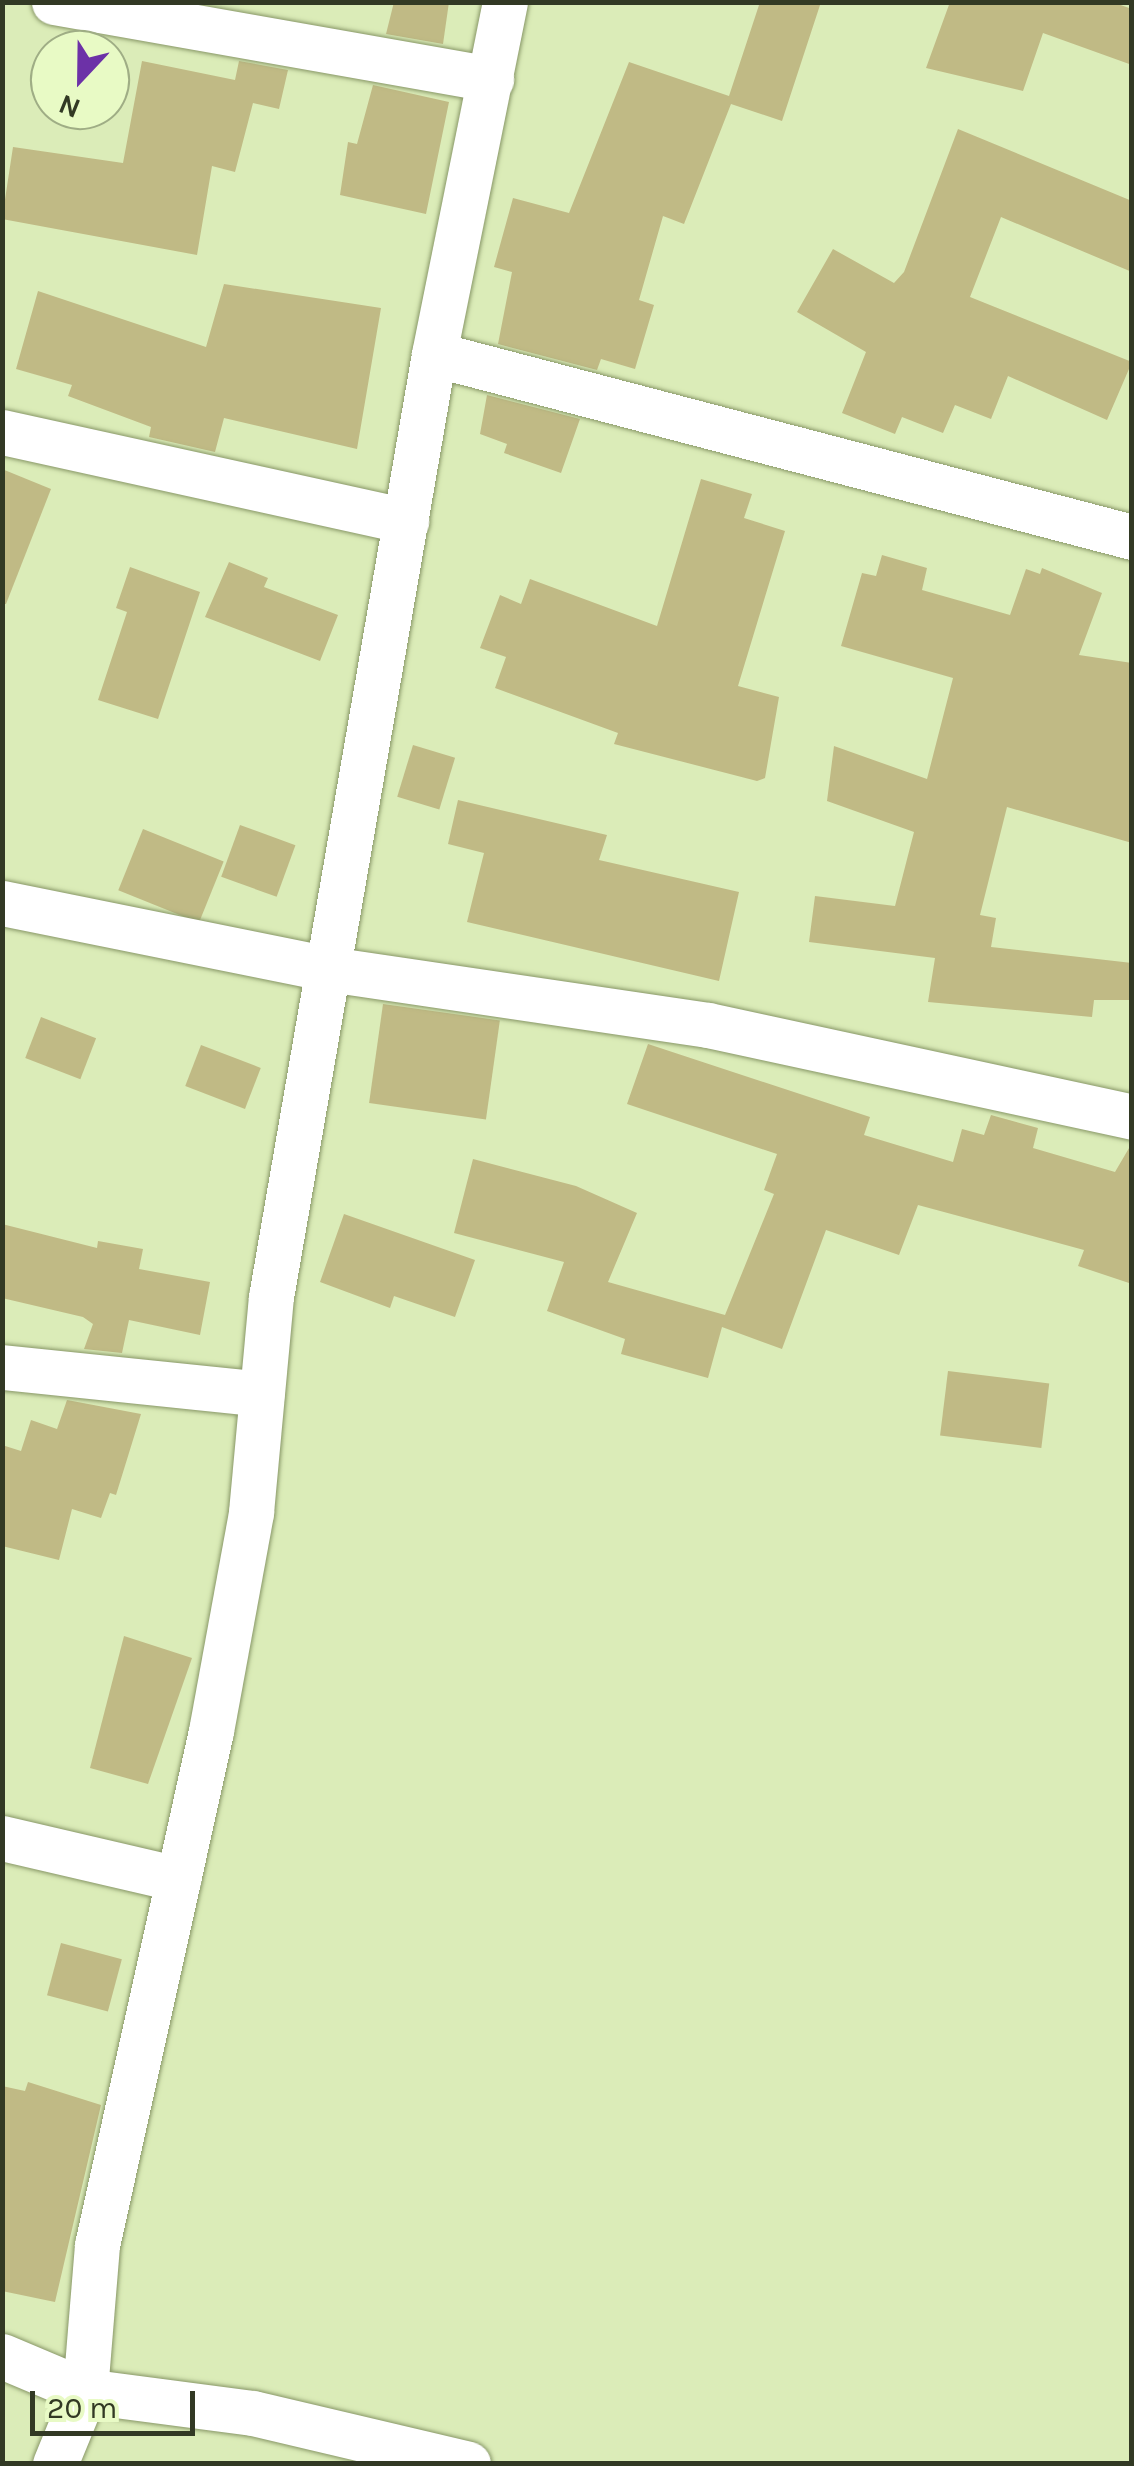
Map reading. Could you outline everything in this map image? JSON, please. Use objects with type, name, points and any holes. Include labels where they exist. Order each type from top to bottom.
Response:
[{"type":"street","points":[[54,2],[491,79]]},
{"type":"street","points":[[54,2464],[85,2391],[97,2246],[178,1879],[251,1512],[271,1297],[434,354],[506,2]]},
{"type":"street","points":[[434,354],[1132,537]]},
{"type":"street","points":[[2,432],[406,521]]},
{"type":"street","points":[[2,902],[330,969],[708,1025],[1132,1117]]},
{"type":"street","points":[[2,1367],[262,1394]]},
{"type":"street","points":[[2,1838],[178,1879]]},
{"type":"street","points":[[2,2356],[85,2391],[253,2414],[468,2464]]},
{"type":"building","points":[[394,2],[449,2],[443,44],[386,34]]},
{"type":"building","points":[[760,2],[821,2],[782,121],[731,104],[684,224],[663,216],[639,300],[654,305],[635,369],[601,359],[597,370],[498,344],[512,272],[494,267],[513,198],[569,213],[629,62],[729,96]]},
{"type":"building","points":[[950,2],[1112,2],[1132,9],[1132,65],[1043,33],[1023,91],[926,68]]},
{"type":"building","points":[[142,61],[235,80],[239,61],[288,70],[279,109],[253,103],[235,172],[212,166],[197,255],[2,219],[13,147],[123,163]]},
{"type":"building","points":[[373,85],[449,102],[426,214],[340,195],[348,142],[357,144]]},
{"type":"building","points":[[958,129],[1132,201],[1132,272],[1001,217],[970,297],[1132,362],[1107,420],[1008,376],[991,419],[955,405],[943,433],[902,417],[895,434],[842,413],[866,352],[797,312],[833,249],[894,283],[904,272]]},
{"type":"building","points":[[224,284],[381,308],[357,449],[224,418],[215,452],[149,437],[151,427],[68,396],[72,385],[16,369],[38,291],[206,347]]},
{"type":"building","points":[[487,395],[580,419],[561,473],[504,453],[507,444],[480,434]]},
{"type":"building","points":[[2,469],[51,489],[6,604],[2,604]]},
{"type":"building","points":[[701,479],[752,494],[744,518],[785,531],[738,686],[779,697],[765,778],[757,781],[614,744],[618,733],[495,688],[506,657],[480,648],[500,595],[521,604],[530,579],[657,626]]},
{"type":"building","points":[[882,555],[927,568],[922,590],[1010,615],[1026,569],[1040,574],[1042,568],[1102,593],[1079,655],[1132,663],[1132,843],[1007,807],[980,915],[996,918],[991,947],[1132,963],[1132,1000],[1094,1000],[1092,1017],[928,1002],[935,958],[809,942],[815,896],[895,906],[914,832],[827,801],[834,746],[927,779],[953,678],[841,646],[862,573],[876,576]]},
{"type":"building","points":[[229,562],[268,578],[264,587],[338,615],[320,661],[205,617]]},
{"type":"building","points":[[130,567],[200,592],[158,719],[98,700],[127,612],[116,608]]},
{"type":"building","points":[[413,745],[455,758],[439,810],[397,797]]},
{"type":"building","points":[[458,800],[607,835],[599,860],[739,892],[719,981],[467,922],[484,853],[448,844]]},
{"type":"building","points":[[240,825],[295,845],[277,897],[221,877]]},
{"type":"building","points":[[143,829],[224,862],[199,923],[118,890]]},
{"type":"building","points":[[383,1004],[500,1020],[486,1119],[369,1103]]},
{"type":"building","points":[[41,1017],[96,1038],[80,1079],[25,1058]]},
{"type":"building","points":[[648,1044],[870,1117],[864,1135],[953,1162],[962,1129],[984,1135],[991,1115],[1038,1128],[1033,1148],[1115,1172],[1132,1143],[1132,1284],[1078,1266],[1084,1250],[918,1205],[899,1255],[826,1230],[782,1349],[722,1327],[708,1378],[621,1354],[625,1339],[547,1311],[564,1262],[454,1233],[473,1159],[576,1186],[637,1213],[608,1282],[725,1315],[774,1194],[764,1190],[777,1154],[627,1104]]},
{"type":"building","points":[[201,1045],[261,1068],[245,1109],[185,1086]]},
{"type":"building","points":[[344,1214],[475,1260],[455,1317],[394,1296],[390,1308],[320,1282]]},
{"type":"building","points":[[2,1224],[97,1248],[98,1241],[143,1249],[139,1269],[210,1282],[200,1335],[129,1320],[122,1353],[84,1349],[93,1324],[83,1317],[2,1298]]},
{"type":"building","points":[[948,1371],[1049,1383],[1041,1448],[940,1436]]},
{"type":"building","points":[[67,1400],[141,1414],[116,1495],[110,1493],[101,1518],[72,1509],[59,1560],[2,1546],[2,1445],[21,1451],[31,1420],[57,1429]]},
{"type":"building","points":[[124,1636],[192,1658],[148,1784],[90,1768]]},
{"type":"building","points":[[61,1943],[122,1959],[108,2011],[47,1995]]},
{"type":"building","points":[[28,2082],[101,2105],[55,2302],[2,2291],[2,2086],[25,2091]]}]
